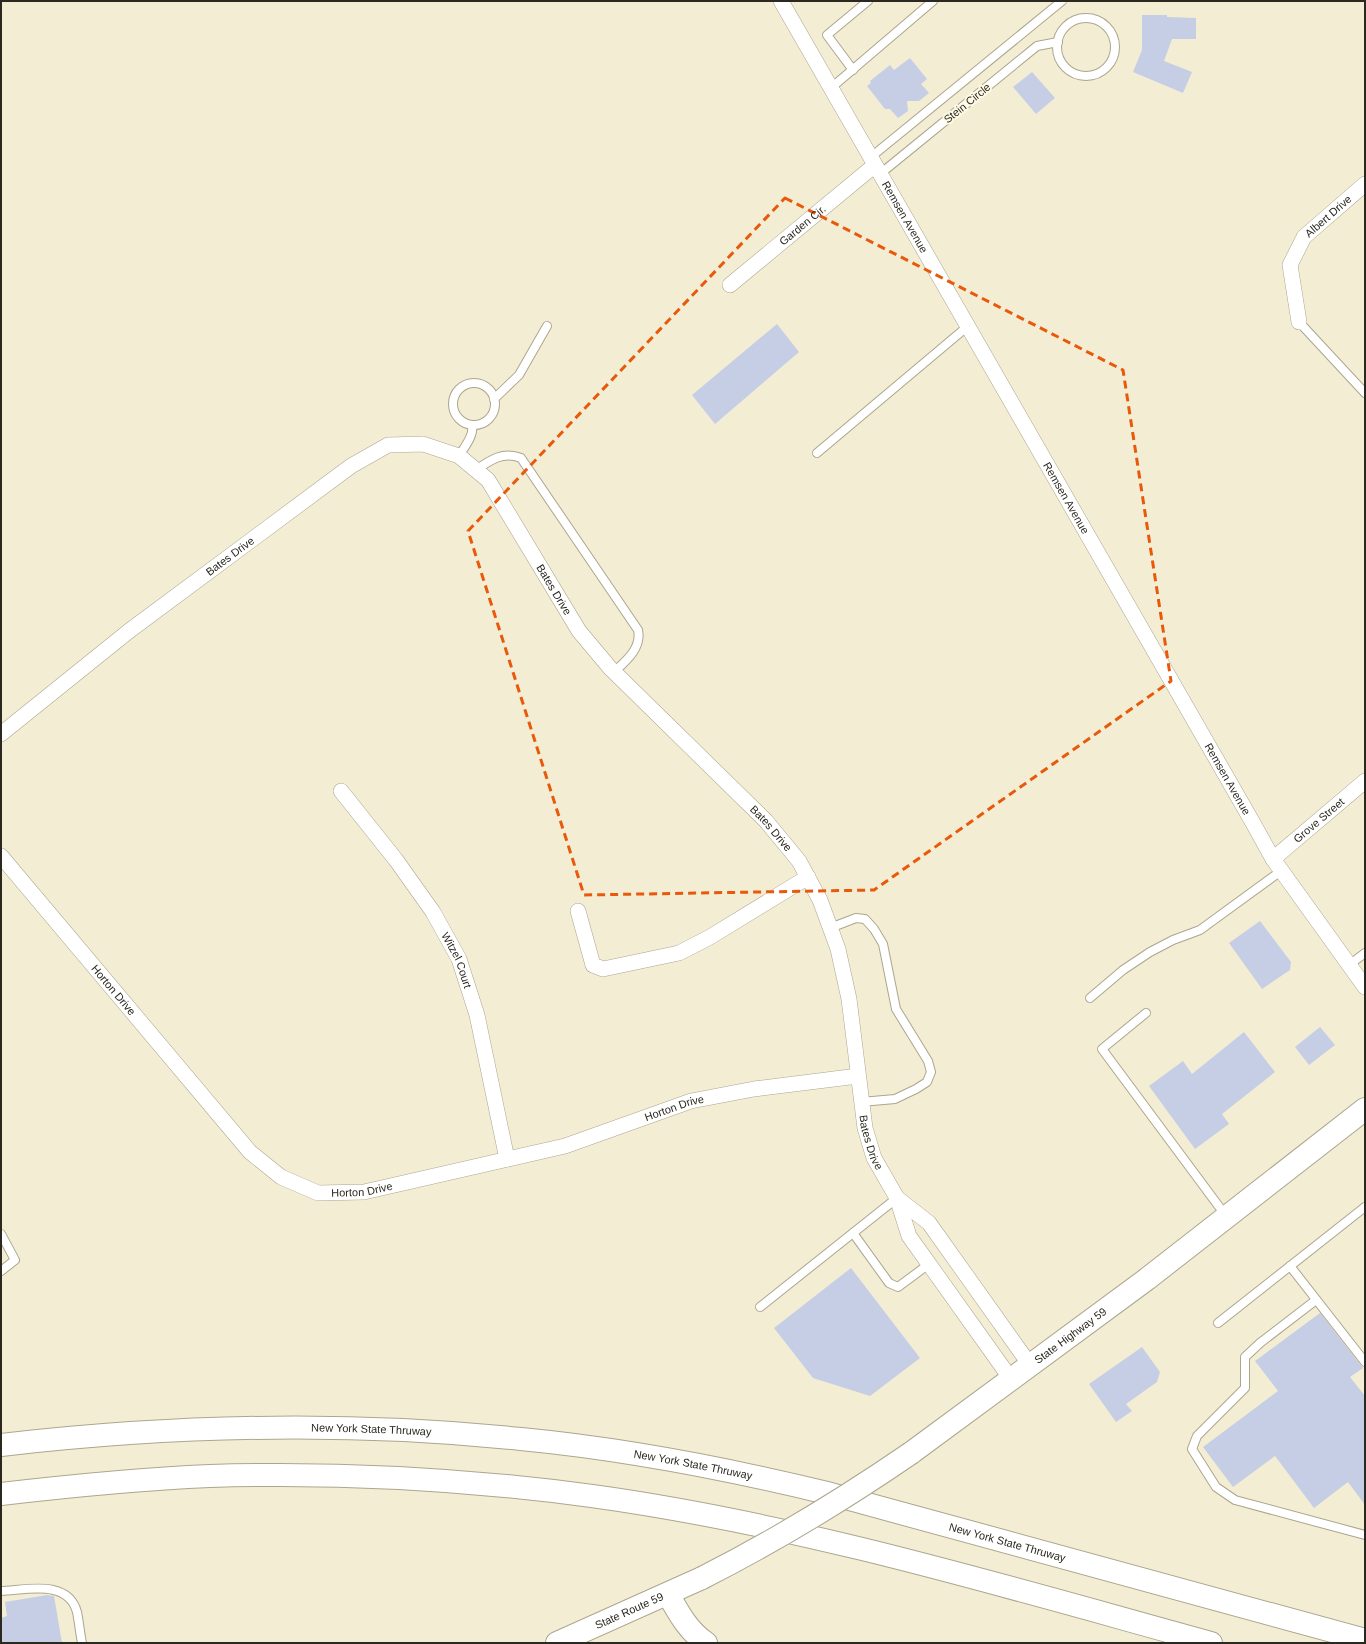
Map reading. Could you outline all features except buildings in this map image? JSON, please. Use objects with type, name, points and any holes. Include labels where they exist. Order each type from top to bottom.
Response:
[{"type":"main road","name":"State Highway 59","points":[[911,1453],[1147,1279],[1365,1109]]},
{"type":"main road","name":"New York State Thruway","points":[[1,1445],[134,1432],[209,1428],[288,1427],[446,1432],[522,1439],[600,1449],[678,1461],[747,1474],[831,1494],[1365,1640]]},
{"type":"main road","name":"State Route 59","points":[[557,1643],[668,1594],[752,1552],[859,1488],[911,1453]]},
{"type":"main road","points":[[1,1494],[68,1486],[211,1476],[366,1477],[443,1480],[593,1496],[670,1508],[812,1538],[973,1578],[1211,1643]]},
{"type":"main road","points":[[668,1594],[680,1616],[696,1636],[706,1643]]},
{"type":"street","name":"Remsen Avenue","points":[[781,1],[1277,865],[1365,987]]},
{"type":"street","name":"Garden Cir.","points":[[730,285],[875,165]]},
{"type":"street","name":"Albert Drive","points":[[1299,322],[1290,265],[1304,237],[1365,184]]},
{"type":"street","name":"Bates Drive","points":[[1,734],[129,631],[352,466],[388,444],[423,444],[459,456],[488,480],[580,631],[614,672],[766,821],[799,861],[820,900],[838,949],[849,999],[865,1128],[874,1158],[897,1198],[909,1236],[1011,1379]]},
{"type":"street","name":"Grove Street","points":[[1277,865],[1365,781]]},
{"type":"street","name":"Witzel Court","points":[[341,791],[396,860],[433,912],[459,959],[477,1015],[507,1160]]},
{"type":"street","name":"Horton Drive","points":[[1,856],[250,1152],[282,1177],[318,1193],[364,1192],[565,1146],[691,1101],[754,1089],[858,1076]]},
{"type":"street","points":[[578,911],[593,965],[603,969],[679,953],[710,937],[808,877]]},
{"type":"street","name":"Bates Drive","points":[[897,1198],[929,1223],[1030,1365]]},
{"type":"lane","points":[[853,70],[827,35],[868,1]]},
{"type":"lane","points":[[831,88],[934,1]]},
{"type":"lane","points":[[875,165],[1062,1]]},
{"type":"lane","points":[[1084,18],[1094,19],[1103,23],[1109,30],[1114,38],[1115,48],[1111,61],[1101,72],[1083,76],[1066,68],[1060,60],[1058,42],[1061,33],[1067,25],[1075,20],[1084,18]]},
{"type":"lane","name":"Stein Circle","points":[[875,165],[1037,46],[1058,42]]},
{"type":"lane","points":[[1299,322],[1365,393]]},
{"type":"lane","points":[[494,399],[519,375],[547,326]]},
{"type":"lane","points":[[817,453],[968,326]]},
{"type":"lane","points":[[473,383],[480,384],[491,393],[494,399],[493,412],[490,418],[485,422],[472,425],[465,423],[455,414],[453,400],[456,394],[466,385],[473,383]]},
{"type":"lane","points":[[459,456],[471,436],[472,425]]},
{"type":"lane","points":[[476,470],[492,459],[506,455],[521,458],[638,630],[640,638],[635,648],[628,660],[614,672]]},
{"type":"lane","points":[[1090,998],[1123,970],[1150,952],[1173,940],[1200,930],[1277,865]]},
{"type":"lane","points":[[830,928],[856,918],[865,919],[874,928],[882,944],[896,1009],[928,1061],[931,1072],[927,1082],[895,1099],[861,1102]]},
{"type":"lane","points":[[1349,965],[1365,953]]},
{"type":"lane","points":[[1146,1013],[1102,1050],[1227,1216]]},
{"type":"lane","points":[[760,1307],[897,1198]]},
{"type":"lane","points":[[1218,1323],[1365,1207]]},
{"type":"lane","points":[[853,1233],[889,1283],[898,1287],[929,1264]]},
{"type":"lane","points":[[1,1234],[16,1260],[1,1271]]},
{"type":"lane","points":[[1290,1266],[1365,1362]]},
{"type":"lane","points":[[1316,1300],[1260,1343],[1245,1357],[1245,1388],[1198,1436],[1192,1449],[1216,1487],[1235,1500],[1365,1536]]},
{"type":"lane","points":[[1,1591],[50,1588],[63,1592],[77,1611],[82,1643]]},
{"type":"highlighted area","points":[[785,198],[1123,370],[1171,681],[874,890],[584,895],[468,531]]}]
